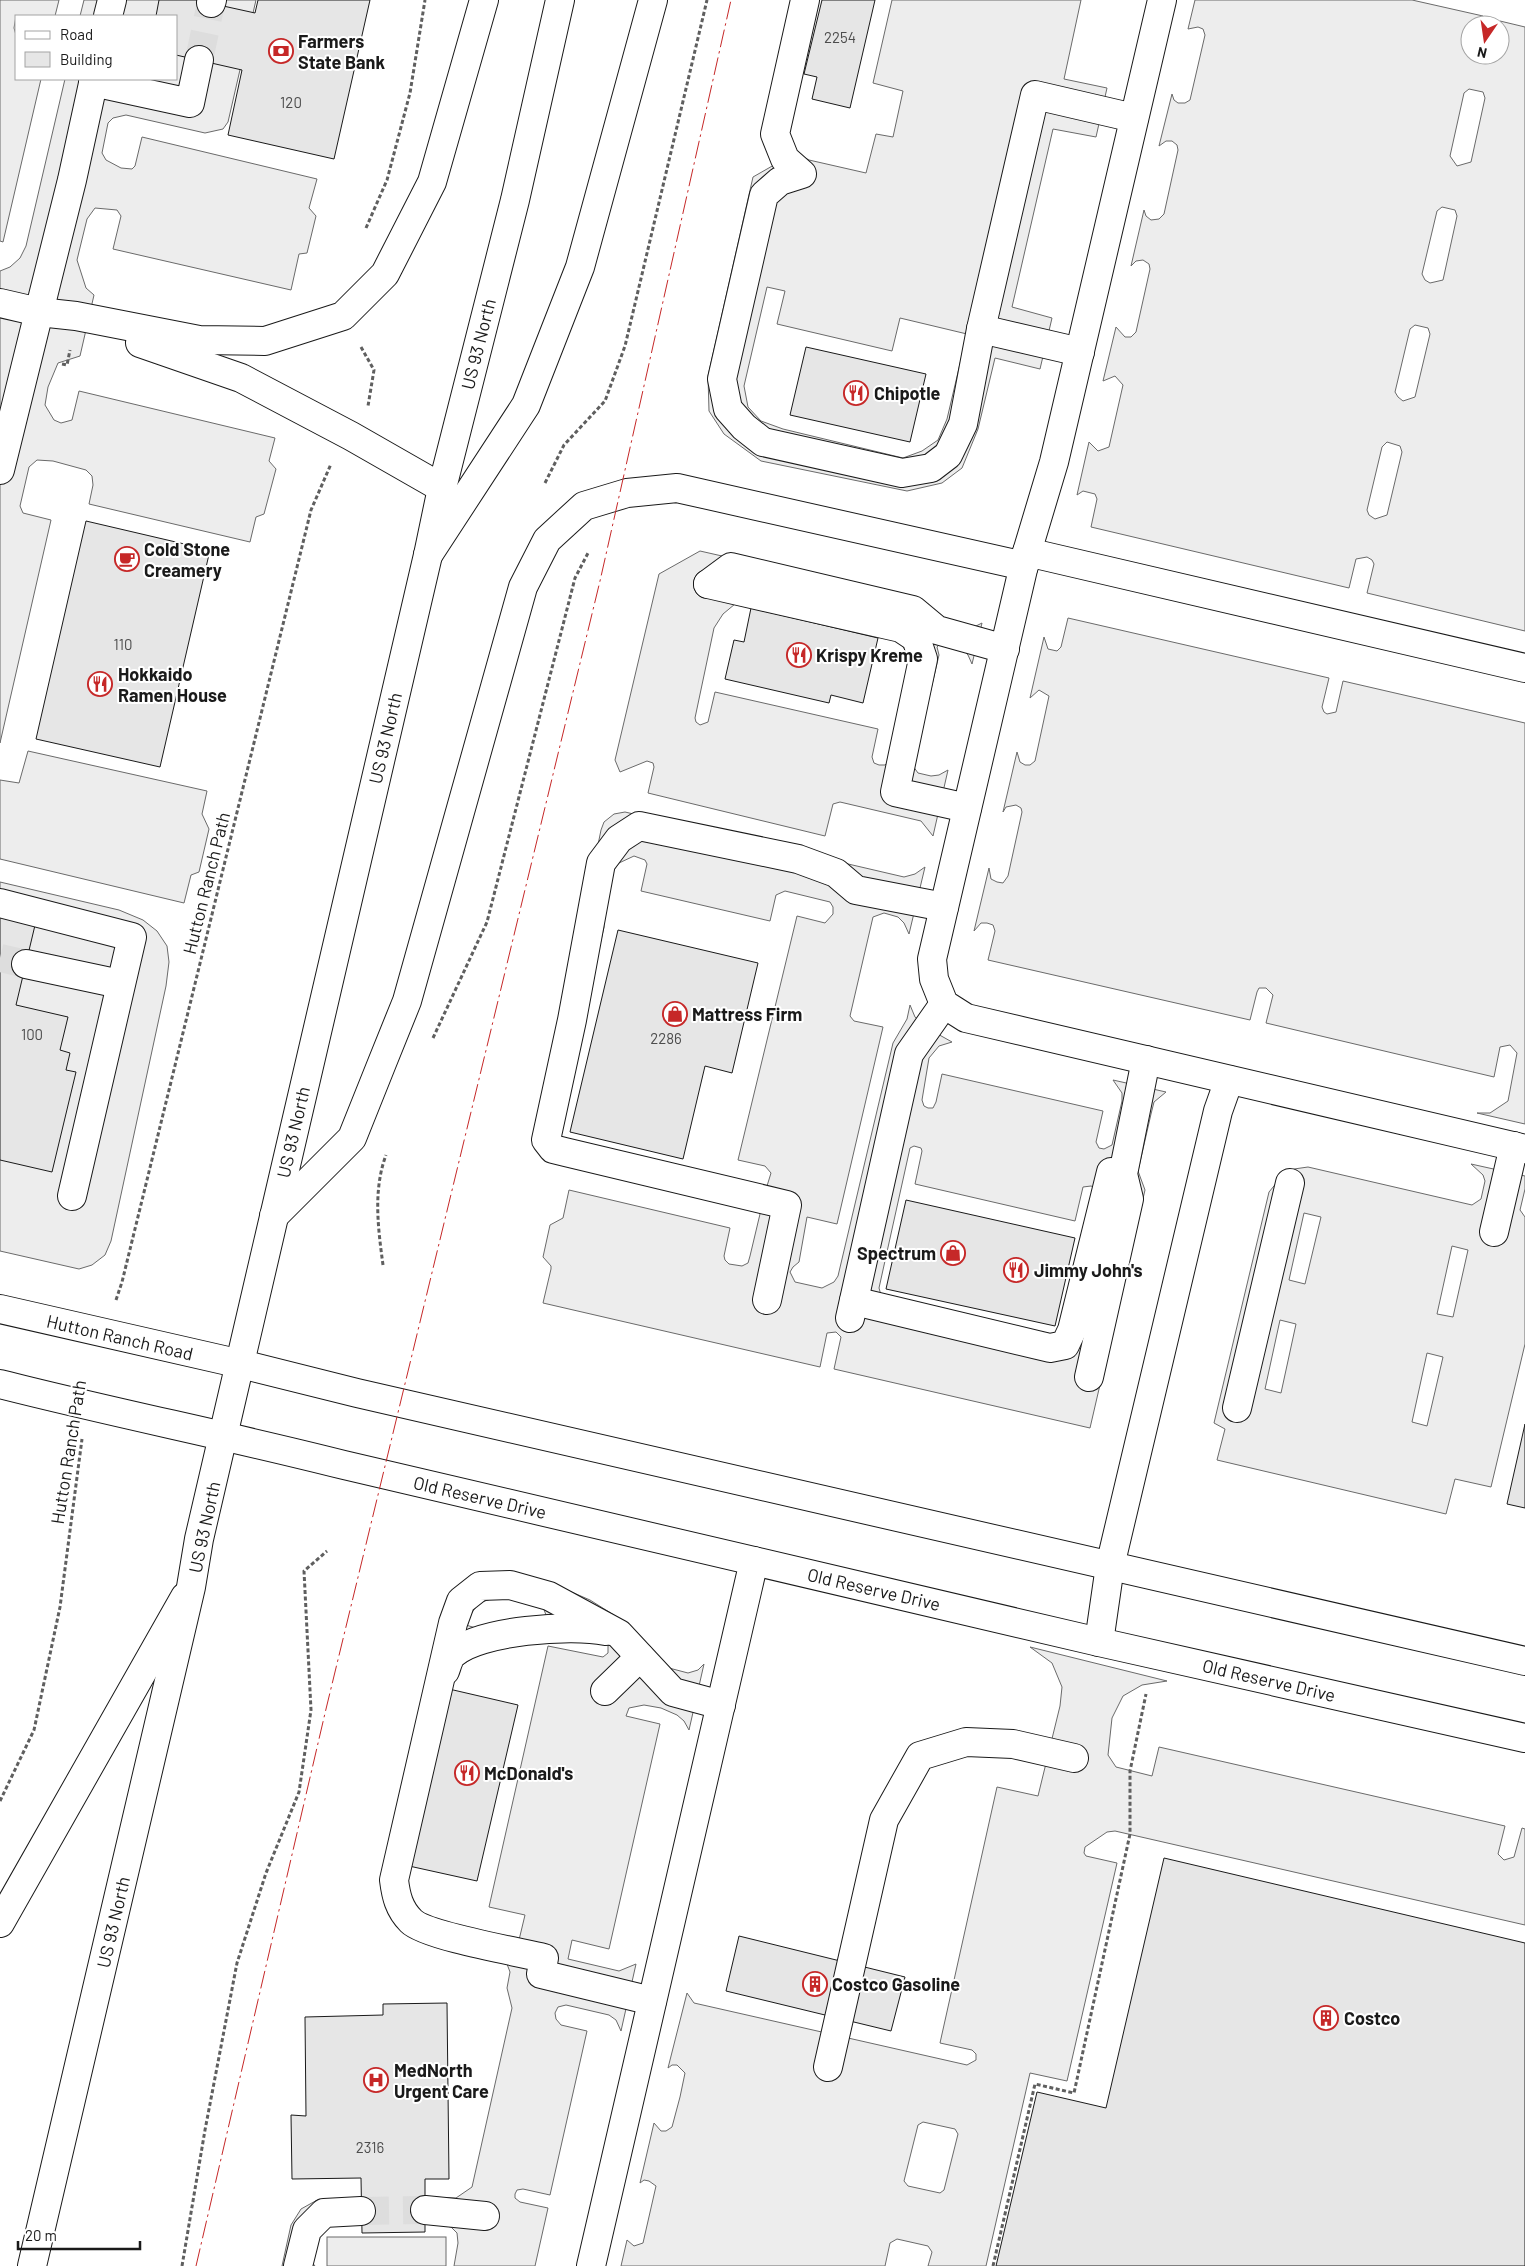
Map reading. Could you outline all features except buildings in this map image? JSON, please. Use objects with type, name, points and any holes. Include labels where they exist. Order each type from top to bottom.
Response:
[{"type":"main road","points":[[108,15],[112,0]]},
{"type":"main road","points":[[39,312],[76,316],[199,340],[265,341],[344,316],[385,274],[432,182],[484,0]]},
{"type":"main road","name":"US 93 North","points":[[32,2266],[191,1587],[199,1539],[442,488],[515,200],[560,0]]},
{"type":"main road","points":[[428,555],[526,405],[580,267],[653,0]]},
{"type":"main road","points":[[805,0],[775,134],[785,159],[802,174],[780,182],[764,194],[722,379],[728,409],[744,427],[763,442],[902,473],[931,468],[948,455],[963,424],[981,329],[1035,96],[1134,118]]},
{"type":"main road","points":[[1162,0],[1054,462],[1025,559],[967,808],[932,959],[934,980],[944,1004],[966,1018],[1522,1146],[1494,1232]]},
{"type":"main road","points":[[0,470],[72,180],[94,80],[190,103],[199,60]]},
{"type":"main road","points":[[0,303],[86,324],[241,378],[351,436],[442,488]]},
{"type":"main road","points":[[981,329],[1080,352]]},
{"type":"main road","points":[[274,1216],[352,1138],[407,1000],[523,587],[547,540],[584,506],[627,493],[676,488],[1025,559],[1525,668]]},
{"type":"main road","points":[[967,808],[895,792],[923,659],[916,638],[901,628],[708,584],[731,567],[913,610],[937,630],[1004,649]]},
{"type":"main road","points":[[767,1300],[787,1205],[553,1149],[546,1140],[572,1020],[601,863],[619,839],[639,826],[798,859],[836,873],[856,890],[944,907]]},
{"type":"main road","points":[[0,903],[132,937],[72,1196]]},
{"type":"main road","points":[[26,964],[120,984]]},
{"type":"main road","points":[[944,1004],[909,1054],[852,1310],[1050,1348],[1065,1345],[1072,1330],[1112,1172]]},
{"type":"main road","points":[[1089,1377],[1129,1199],[1123,1174],[1146,1060]]},
{"type":"main road","points":[[1099,1642],[1110,1566],[1218,1112],[1229,1080]]},
{"type":"main road","points":[[1237,1408],[1290,1183]]},
{"type":"main road","name":"Hutton Ranch Road","points":[[0,1309],[241,1364]]},
{"type":"main road","points":[[241,1364],[376,1398],[1525,1661]]},
{"type":"main road","points":[[0,1384],[86,1406],[224,1435]]},
{"type":"main road","name":"Old Reserve Drive","points":[[224,1435],[344,1465],[1099,1642],[1525,1738]]},
{"type":"main road","points":[[590,2266],[754,1561]]},
{"type":"main road","points":[[652,2001],[541,1974],[544,1958],[436,1933],[412,1922],[396,1899],[394,1880],[439,1684],[461,1601],[480,1586],[510,1585],[548,1596],[619,1634],[673,1692],[721,1705]]},
{"type":"main road","points":[[0,1923],[191,1587]]},
{"type":"main road","points":[[439,1684],[452,1654],[473,1642],[541,1629],[588,1627],[619,1634]]},
{"type":"main road","points":[[605,1691],[640,1657]]},
{"type":"main road","points":[[828,2067],[884,1820],[920,1756],[966,1742],[1013,1744],[1074,1758]]},
{"type":"main road","points":[[425,2210],[485,2216]]},
{"type":"main road","points":[[298,2266],[307,2230],[324,2213],[361,2211]]},
{"type":"path","points":[[363,233],[387,180],[410,93],[425,0]]},
{"type":"path","points":[[545,483],[564,445],[605,401],[625,346],[707,0]]},
{"type":"path","name":"Hutton Ranch Path","points":[[104,1334],[122,1282],[311,510],[326,470],[351,436],[370,403],[374,370],[344,316]]},
{"type":"path","points":[[430,1044],[487,922],[575,578],[588,552],[585,546]]},
{"type":"path","points":[[383,1265],[376,1215],[382,1166],[388,1149]]},
{"type":"path","name":"Hutton Ranch Path","points":[[0,1801],[34,1730],[60,1608],[86,1406]]},
{"type":"path","points":[[182,2266],[205,2130],[237,1963],[266,1873],[299,1792],[311,1710],[304,1571],[327,1552]]},
{"type":"path","points":[[993,2266],[1036,2084],[1074,2093],[1130,1834],[1130,1770],[1146,1694]]},
{"type":"shaded area","points":[[0,0],[59,0],[55,15],[15,15],[15,80],[41,80],[3,242],[0,241]]},
{"type":"shaded area","points":[[84,0],[256,0],[228,122],[223,129],[205,133],[126,115],[113,118],[108,123],[102,153],[106,160],[121,168],[132,169],[135,166],[142,137],[317,179],[309,208],[316,216],[307,253],[299,254],[291,290],[113,249],[121,216],[117,210],[95,208],[87,219],[77,260],[86,288],[94,295],[80,356],[58,363],[48,387],[45,405],[54,420],[61,423],[72,420],[79,391],[275,438],[269,461],[276,469],[264,514],[256,517],[250,542],[89,504],[93,485],[92,476],[86,470],[53,461],[37,460],[29,467],[20,506],[23,513],[51,520],[0,743],[0,271],[10,267],[20,258],[26,246],[65,80],[178,80],[178,15],[80,15]]},
{"type":"shaded area","points":[[892,0],[1081,0],[1064,79],[1107,88],[1096,137],[1053,129],[1012,307],[1052,318],[1040,369],[995,358],[978,429],[962,468],[942,483],[907,491],[761,461],[724,434],[709,411],[708,376],[753,177],[774,165],[786,132],[792,151],[809,160],[866,173],[876,134],[893,137],[903,91],[873,83]],"holes":[[[767,287],[785,291],[777,324],[892,351],[900,318],[967,334],[947,419],[938,440],[922,451],[903,458],[783,429],[761,421],[748,407],[744,386]]]},
{"type":"shaded area","points":[[1195,0],[1412,0],[1479,15],[1460,15],[1460,65],[1510,65],[1510,23],[1525,27],[1525,631],[1367,593],[1374,564],[1367,557],[1356,559],[1349,588],[1091,527],[1097,499],[1095,494],[1083,491],[1077,495],[1089,442],[1098,451],[1109,447],[1123,385],[1115,376],[1103,381],[1116,327],[1125,337],[1131,337],[1136,332],[1150,269],[1149,264],[1143,260],[1136,261],[1131,266],[1144,210],[1146,216],[1151,220],[1159,219],[1164,214],[1178,150],[1177,145],[1172,141],[1166,141],[1159,146],[1172,94],[1174,100],[1178,103],[1185,103],[1190,100],[1205,35],[1203,29],[1198,27],[1188,29]],"holes":[[[1469,89],[1483,92],[1485,98],[1471,162],[1457,166],[1450,156],[1464,93]],[[1442,207],[1455,210],[1457,216],[1443,280],[1430,283],[1425,280],[1422,274],[1437,211]],[[1415,325],[1428,328],[1430,334],[1415,397],[1403,401],[1395,392],[1410,329]],[[1387,442],[1400,446],[1402,452],[1387,515],[1375,519],[1369,515],[1367,510],[1382,447]]]},
{"type":"shaded area","points":[[700,551],[916,600],[948,622],[974,627],[982,623],[972,664],[968,655],[960,647],[941,643],[937,647],[939,655],[913,766],[918,773],[931,776],[939,775],[948,770],[933,836],[921,821],[840,802],[833,804],[825,836],[648,793],[654,767],[653,763],[647,761],[620,772],[615,760],[659,574]],"holes":[[[735,604],[894,637],[908,654],[911,664],[890,760],[885,765],[874,763],[872,757],[878,729],[715,692],[708,722],[700,725],[696,722],[695,718],[714,628],[723,614]]]},
{"type":"shaded area","points":[[1068,618],[1329,678],[1322,707],[1327,714],[1336,712],[1343,681],[1525,723],[1525,1124],[1477,1113],[1490,1113],[1508,1101],[1517,1053],[1510,1045],[1500,1047],[1494,1077],[1266,1023],[1273,995],[1266,988],[1259,988],[1257,992],[1250,1020],[988,960],[995,931],[993,925],[981,923],[974,931],[989,868],[991,879],[997,882],[1003,883],[1008,876],[1022,812],[1021,808],[1016,805],[1006,807],[1003,812],[1017,752],[1020,762],[1025,765],[1030,765],[1035,761],[1049,696],[1039,690],[1030,698],[1044,637],[1048,649],[1057,651],[1061,647]]},
{"type":"shaded area","points":[[28,751],[207,791],[202,814],[209,829],[199,872],[191,875],[184,903],[0,859],[0,780],[19,783]]},
{"type":"shaded area","points":[[625,812],[904,877],[915,874],[925,867],[909,934],[904,923],[898,917],[884,913],[873,917],[850,1016],[854,1021],[883,1027],[837,1224],[807,1217],[799,1262],[790,1272],[795,1282],[822,1288],[834,1282],[838,1276],[893,1043],[907,1019],[910,1005],[915,1017],[927,1028],[952,1042],[939,1046],[929,1058],[922,1100],[924,1106],[928,1108],[933,1108],[936,1102],[942,1074],[1103,1111],[1096,1142],[1099,1148],[1104,1149],[1112,1145],[1122,1101],[1122,1093],[1113,1080],[1166,1092],[1154,1102],[1138,1171],[1145,1190],[1090,1428],[834,1369],[841,1337],[836,1332],[827,1333],[820,1367],[543,1303],[551,1269],[551,1266],[543,1257],[550,1225],[563,1218],[569,1190],[730,1228],[724,1256],[725,1260],[729,1264],[742,1266],[748,1263],[760,1214],[758,1210],[545,1159],[539,1154],[537,1145],[601,830],[604,822],[614,814]],"holes":[[[634,856],[645,860],[647,864],[641,891],[770,921],[776,895],[785,891],[830,902],[833,907],[833,914],[825,923],[797,916],[738,1160],[765,1166],[771,1173],[767,1186],[760,1188],[556,1136],[604,927],[603,917],[610,875],[619,863]],[[914,1146],[921,1148],[922,1151],[915,1184],[1075,1221],[1083,1187],[1091,1186],[1096,1188],[1057,1335],[887,1301],[881,1295],[879,1288],[910,1148]]]},
{"type":"shaded area","points":[[0,882],[119,910],[143,920],[157,931],[167,946],[169,962],[166,986],[111,1241],[105,1255],[92,1265],[79,1269],[0,1251]]},
{"type":"shaded area","points":[[1471,1164],[1525,1176],[1525,1189],[1520,1210],[1525,1217],[1525,1344],[1491,1487],[1455,1479],[1446,1514],[1217,1460],[1225,1429],[1214,1423],[1269,1192],[1283,1175],[1294,1169],[1308,1167],[1472,1205],[1481,1199],[1485,1181],[1483,1175]],"holes":[[[1304,1213],[1321,1217],[1305,1284],[1289,1280]],[[1452,1246],[1468,1250],[1453,1317],[1437,1314]],[[1280,1320],[1296,1324],[1281,1393],[1265,1389]],[[1427,1353],[1443,1357],[1427,1426],[1412,1422]]]},
{"type":"shaded area","points":[[512,1571],[553,1584],[590,1600],[625,1622],[669,1668],[688,1673],[698,1670],[704,1664],[689,1730],[684,1721],[677,1715],[661,1708],[644,1705],[629,1708],[626,1716],[660,1724],[609,1949],[572,1940],[568,1959],[619,1971],[636,1964],[621,2031],[616,2020],[609,2015],[566,2005],[558,2007],[555,2013],[556,2019],[561,2025],[587,2031],[550,2195],[523,2189],[517,2190],[515,2194],[515,2198],[520,2202],[548,2208],[535,2266],[454,2266],[458,2243],[457,2233],[451,2227],[433,2223],[334,2222],[319,2235],[311,2261],[315,2266],[282,2266],[291,2225],[301,2209],[319,2199],[456,2198],[472,2187],[512,2008],[507,1988],[510,1972],[507,1964],[394,1916],[452,1592],[475,1573]],"holes":[[[500,1596],[543,1607],[546,1615],[479,1629],[466,1625],[467,1619],[479,1603]],[[591,1638],[608,1644],[608,1653],[603,1657],[548,1646],[489,1907],[525,1915],[519,1940],[439,1922],[418,1915],[404,1881],[456,1669],[477,1655],[507,1646]]]},
{"type":"shaded area","points":[[1030,1647],[1167,1681],[1142,1685],[1123,1696],[1112,1718],[1108,1755],[1116,1767],[1152,1776],[1159,1747],[1505,1826],[1498,1854],[1504,1860],[1514,1857],[1522,1828],[1525,1829],[1525,1925],[1115,1831],[1107,1832],[1085,1847],[1084,1853],[1086,1856],[1117,1863],[1067,2081],[1030,2073],[986,2266],[928,2266],[932,2252],[928,2246],[897,2239],[890,2243],[885,2266],[621,2266],[627,2240],[634,2246],[643,2243],[656,2186],[644,2180],[640,2183],[654,2123],[661,2131],[666,2131],[672,2127],[680,2097],[685,2073],[677,2065],[672,2065],[668,2068],[687,1993],[694,2003],[967,2065],[976,2060],[976,2054],[972,2050],[940,2043],[997,1787],[1038,1796],[1060,1706],[1062,1687],[1052,1663]],"holes":[[[923,2122],[955,2129],[958,2134],[944,2190],[940,2193],[908,2186],[904,2181],[918,2125]]]},
{"type":"shaded area","points":[[327,2237],[446,2237],[446,2266],[327,2266]]},
{"type":"tunnel","points":[[199,60],[211,3]]},
{"type":"tunnel","points":[[0,958],[26,964]]},
{"type":"tunnel","points":[[361,2211],[425,2210]]},
{"type":"power","points":[[196,2266],[326,1709],[600,581],[731,0]]},
{"type":"place","name":"Farmers State Bank","points":[[281,51]]},
{"type":"place","name":"Chipotle","points":[[856,393]]},
{"type":"place","name":"Cold Stone Creamery","points":[[127,559]]},
{"type":"place","name":"Krispy Kreme","points":[[799,655]]},
{"type":"place","name":"Hokkaido Ramen House","points":[[100,684]]},
{"type":"place","name":"Mattress Firm","points":[[675,1014]]},
{"type":"place","name":"Spectrum","points":[[953,1253]]},
{"type":"place","name":"Jimmy John's","points":[[1016,1270]]},
{"type":"place","name":"McDonald's","points":[[467,1773]]},
{"type":"place","name":"Costco Gasoline","points":[[815,1984]]},
{"type":"place","name":"Costco","points":[[1326,2018]]},
{"type":"place","name":"MedNorth Urgent Care","points":[[376,2080]]}]
